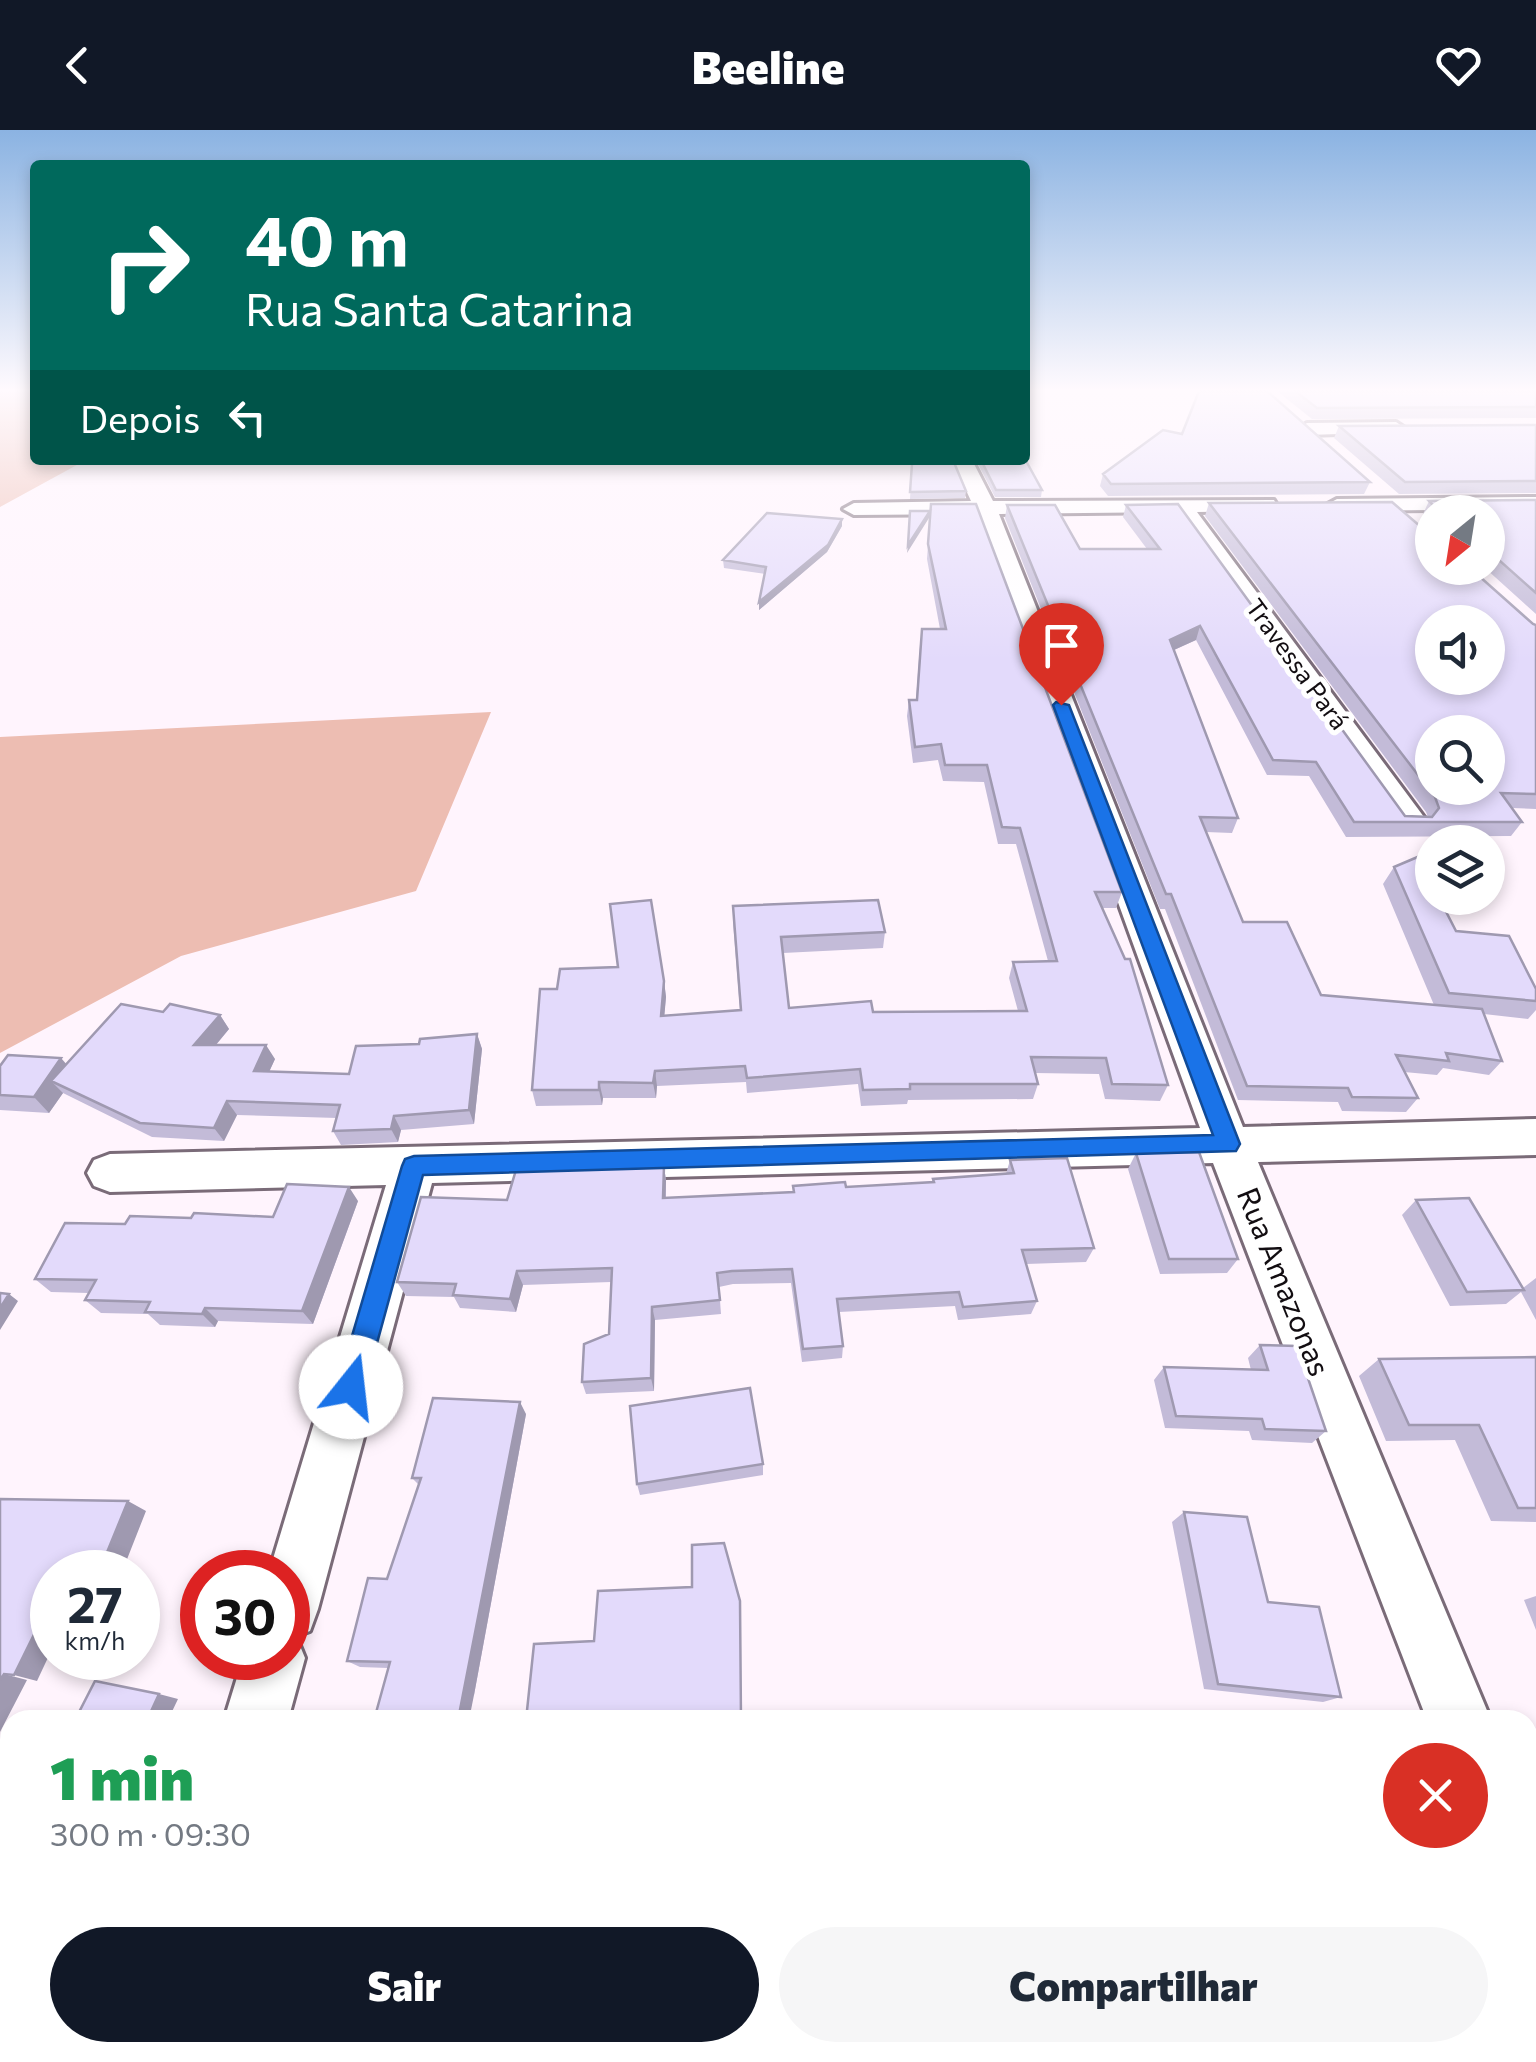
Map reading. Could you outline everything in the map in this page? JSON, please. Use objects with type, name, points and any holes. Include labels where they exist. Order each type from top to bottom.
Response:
[{"type":"street","name":"Rua Amazonas","points":[[972,481],[1228,1144],[1455,1710]]},
{"type":"street","points":[[1369,481],[1415,522]]},
{"type":"street","points":[[1318,505],[1536,503]]},
{"type":"street","points":[[854,509],[1279,505]]},
{"type":"street","name":"Travessa Pará","points":[[1182,506],[1411,821]]},
{"type":"street","points":[[110,1173],[1536,1137]]},
{"type":"street","points":[[305,1550],[414,1166]]},
{"type":"street","points":[[259,1710],[268,1680]]},
{"type":"shaded area","points":[[0,481],[47,481],[0,507]]},
{"type":"shaded area","points":[[491,712],[416,891],[181,956],[0,1053],[0,737]]},
{"type":"building","points":[[911,481],[962,481],[966,491],[910,492]]},
{"type":"building","points":[[992,481],[1037,481],[1042,490],[996,490]]},
{"type":"building","points":[[1109,481],[1370,482],[1111,484]]},
{"type":"building","points":[[1505,500],[1536,500],[1536,593],[1505,565]]},
{"type":"building","points":[[1392,502],[1415,522],[1415,585],[1489,585],[1536,625],[1536,794],[1505,793],[1505,715],[1415,715],[1415,771],[1209,503]]},
{"type":"building","points":[[931,504],[976,504],[1122,892],[1095,892],[1125,959],[1130,959],[1168,1085],[1112,1084],[1106,1058],[1031,1057],[1038,1084],[910,1084],[910,1089],[863,1090],[860,1069],[747,1078],[745,1066],[655,1071],[653,1083],[599,1082],[599,1090],[532,1090],[540,989],[557,989],[560,969],[618,967],[610,904],[651,900],[664,981],[661,1016],[741,1010],[733,906],[878,900],[885,932],[781,937],[789,1008],[871,1001],[873,1012],[1027,1011],[1013,962],[1057,961],[1020,828],[1002,827],[987,765],[945,765],[941,744],[915,747],[909,700],[917,700],[922,629],[946,629],[928,544]]},
{"type":"building","points":[[1178,504],[1405,816],[1432,817],[1438,805],[1505,805],[1505,799],[1522,822],[1354,822],[1316,762],[1273,760],[1200,626],[1170,640],[1238,818],[1200,817],[1243,922],[1287,922],[1321,995],[1482,1009],[1502,1061],[1446,1053],[1449,1061],[1396,1055],[1418,1098],[1352,1097],[1348,1088],[1247,1086],[1171,894],[1166,894],[1007,505],[1055,505],[1080,549],[1160,549],[1126,505]]},
{"type":"building","points":[[910,511],[930,511],[908,545]]},
{"type":"building","points":[[767,513],[842,519],[828,545],[759,602],[766,567],[723,560]]},
{"type":"building","points":[[1415,858],[1415,915],[1448,915],[1456,931],[1509,936],[1536,989],[1536,1001],[1449,993],[1394,867]]},
{"type":"building","points":[[121,1004],[163,1012],[170,1004],[220,1015],[194,1045],[266,1045],[254,1071],[349,1074],[356,1046],[419,1044],[420,1039],[477,1034],[469,1110],[394,1116],[391,1129],[333,1131],[340,1105],[227,1101],[214,1128],[140,1123],[51,1081]]},
{"type":"building","points":[[8,1055],[61,1058],[34,1097],[0,1095],[0,1066]]},
{"type":"building","points":[[1199,1152],[1238,1259],[1169,1259],[1136,1153]]},
{"type":"building","points":[[1067,1158],[1094,1248],[1022,1250],[1037,1301],[963,1307],[959,1292],[837,1299],[843,1346],[803,1349],[792,1269],[717,1273],[720,1300],[652,1307],[651,1378],[582,1382],[584,1344],[609,1334],[612,1268],[517,1271],[510,1299],[453,1295],[456,1284],[397,1282],[421,1197],[507,1200],[516,1170],[664,1166],[663,1198],[794,1192],[793,1186],[845,1182],[846,1187],[934,1182],[933,1179],[1014,1173],[1010,1160]]},
{"type":"building","points":[[287,1184],[349,1187],[302,1311],[205,1308],[202,1314],[145,1312],[150,1302],[85,1300],[96,1280],[35,1279],[65,1223],[125,1224],[130,1216],[191,1218],[194,1213],[273,1217]]},
{"type":"building","points":[[1469,1198],[1524,1290],[1467,1292],[1416,1200]]},
{"type":"building","points":[[0,1293],[9,1294],[0,1308]]},
{"type":"building","points":[[1260,1345],[1297,1346],[1326,1431],[1265,1429],[1262,1419],[1176,1416],[1164,1367],[1268,1370]]},
{"type":"building","points":[[1536,1357],[1536,1508],[1518,1508],[1479,1425],[1409,1425],[1379,1359]]},
{"type":"building","points":[[750,1388],[763,1464],[637,1484],[630,1406]]},
{"type":"building","points":[[433,1398],[520,1402],[460,1710],[377,1710],[390,1662],[347,1661],[368,1578],[387,1579],[421,1478],[412,1478]]},
{"type":"building","points":[[0,1499],[128,1501],[108,1550],[30,1550],[30,1643],[14,1675],[4,1674],[0,1680]]},
{"type":"building","points":[[1184,1512],[1247,1517],[1268,1602],[1319,1607],[1341,1697],[1218,1684]]},
{"type":"building","points":[[724,1543],[740,1601],[741,1710],[527,1710],[534,1644],[594,1641],[598,1591],[692,1587],[692,1545]]},
{"type":"building","points":[[95,1681],[159,1694],[152,1710],[80,1710]]},
{"type":"route","points":[[351,1387],[414,1166],[1228,1144],[1061,705]]}]
